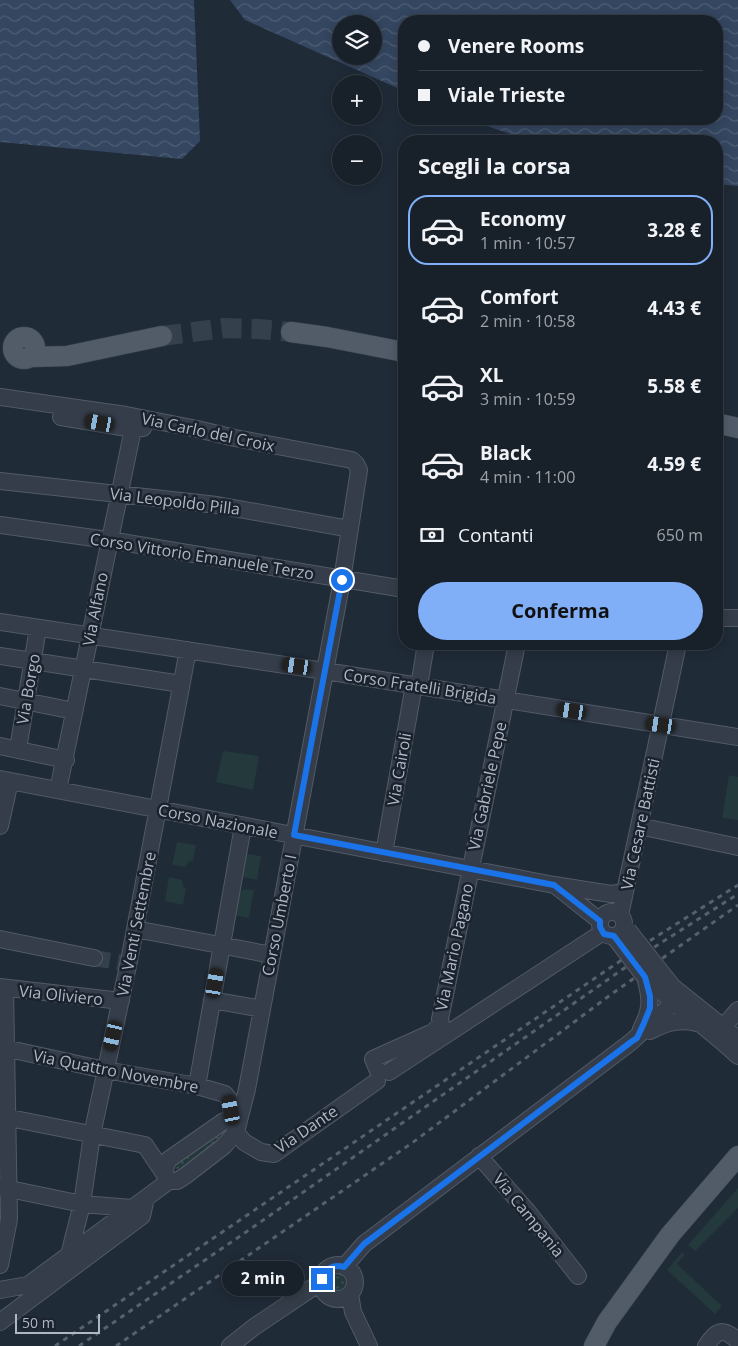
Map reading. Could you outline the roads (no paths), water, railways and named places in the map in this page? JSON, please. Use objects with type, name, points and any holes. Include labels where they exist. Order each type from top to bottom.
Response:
[{"type":"main road","points":[[291,332],[398,351]]},
{"type":"main road","points":[[16,353],[68,356],[162,336]]},
{"type":"main road","points":[[723,425],[738,428]]},
{"type":"main road","points":[[594,1346],[606,1322],[675,1227],[738,1156]]},
{"type":"main road","points":[[608,1346],[618,1326],[678,1242],[738,1175]]},
{"type":"street","name":"Via Carlo del Croix","points":[[0,397],[126,415],[228,437],[352,460],[359,470],[356,491]]},
{"type":"street","points":[[0,406],[132,429],[156,428],[228,437]]},
{"type":"street","name":"Via Alfano","points":[[58,790],[66,760],[74,711],[132,429]]},
{"type":"street","name":"Via Leopoldo Pilla","points":[[0,481],[217,505],[350,529]]},
{"type":"street","name":"Corso Umberto I","points":[[234,1127],[246,1090],[262,1010],[342,580],[356,491]]},
{"type":"street","name":"Corso Vittorio Emanuele Terzo","points":[[0,525],[109,540],[398,588]]},
{"type":"street","points":[[723,618],[738,618]]},
{"type":"street","name":"Corso Fratelli Brigida","points":[[0,622],[325,671],[738,737]]},
{"type":"street","name":"Via Borgo","points":[[18,750],[38,628]]},
{"type":"street","name":"Via Venti Settembre","points":[[69,1255],[82,1204],[92,1135],[121,1001],[126,964],[135,929],[188,650]]},
{"type":"street","name":"Via Cairoli","points":[[384,853],[425,650]]},
{"type":"street","name":"Via Gabriele Pepe","points":[[470,869],[515,650]]},
{"type":"street","name":"Via Cesare Battisti","points":[[615,928],[625,892],[677,650]]},
{"type":"street","points":[[0,656],[181,684]]},
{"type":"street","points":[[0,696],[74,711]]},
{"type":"street","points":[[0,746],[66,760]]},
{"type":"street","points":[[0,826],[5,780]]},
{"type":"street","name":"Corso Nazionale","points":[[5,780],[554,885],[611,894],[625,892]]},
{"type":"street","points":[[197,1086],[242,826]]},
{"type":"street","points":[[639,826],[738,847]]},
{"type":"street","name":"Via Mario Pagano","points":[[441,1024],[440,1019],[470,869]]},
{"type":"street","name":"Corso Nazionale","points":[[554,885],[615,928],[651,972]]},
{"type":"street","name":"Via Dante","points":[[379,1071],[479,1014],[615,928]]},
{"type":"street","points":[[135,929],[221,948],[272,955]]},
{"type":"street","points":[[0,938],[94,958]]},
{"type":"street","points":[[651,972],[702,1024]]},
{"type":"street","points":[[637,1038],[650,1008],[651,972]]},
{"type":"street","points":[[1,1259],[9,1219],[5,1188],[3,988]]},
{"type":"street","name":"Via Oliviero","points":[[3,988],[121,1001]]},
{"type":"street","points":[[673,995],[719,1031],[738,1056]]},
{"type":"street","points":[[637,1038],[673,995]]},
{"type":"street","points":[[212,1000],[262,1010]]},
{"type":"street","points":[[719,1031],[738,1010]]},
{"type":"street","name":"Via Dante","points":[[234,1127],[244,1142],[260,1152],[274,1154],[441,1024],[479,1014]]},
{"type":"street","points":[[348,1270],[362,1246],[637,1038],[663,1024],[684,1020],[702,1024],[738,1040]]},
{"type":"street","name":"Via Quattro Novembre","points":[[3,1048],[105,1070],[197,1086],[225,1094],[229,1099],[234,1127]]},
{"type":"street","points":[[0,1290],[28,1285],[139,1203],[166,1177],[168,1160],[224,1121],[234,1127],[224,1146],[177,1181],[166,1177],[145,1146],[4,1117]]},
{"type":"street","name":"Via Campania","points":[[480,1156],[528,1212],[578,1276]]},
{"type":"street","points":[[5,1188],[82,1204],[139,1203]]},
{"type":"street","points":[[0,1322],[142,1216],[139,1203]]},
{"type":"street","points":[[334,1266],[348,1270],[354,1284],[344,1296],[332,1298],[326,1294],[322,1282],[324,1273],[328,1268],[334,1266]]},
{"type":"street","points":[[230,1346],[250,1340],[322,1282]]},
{"type":"street","points":[[344,1296],[369,1346]]},
{"type":"street","points":[[706,1346],[714,1334],[722,1331],[729,1333],[738,1341]]},
{"type":"water","points":[[0,0],[194,0],[200,141],[182,159],[0,142]]},
{"type":"water","points":[[230,0],[738,0],[738,186],[723,185],[723,135],[513,135],[484,125],[723,125],[723,15],[398,15],[398,88],[382,81],[382,75],[368,75],[346,65],[382,65],[382,15],[332,15],[332,59],[245,20]]},
{"type":"tunnel","points":[[162,336],[224,328],[291,332]]},
{"type":"tunnel","points":[[94,958],[123,963]]},
{"type":"railway","points":[[55,1346],[651,940],[738,885]]},
{"type":"railway","points":[[79,1346],[249,1230],[656,946],[738,894]]},
{"type":"railway","points":[[116,1346],[412,1143],[613,993],[738,905]]}]
